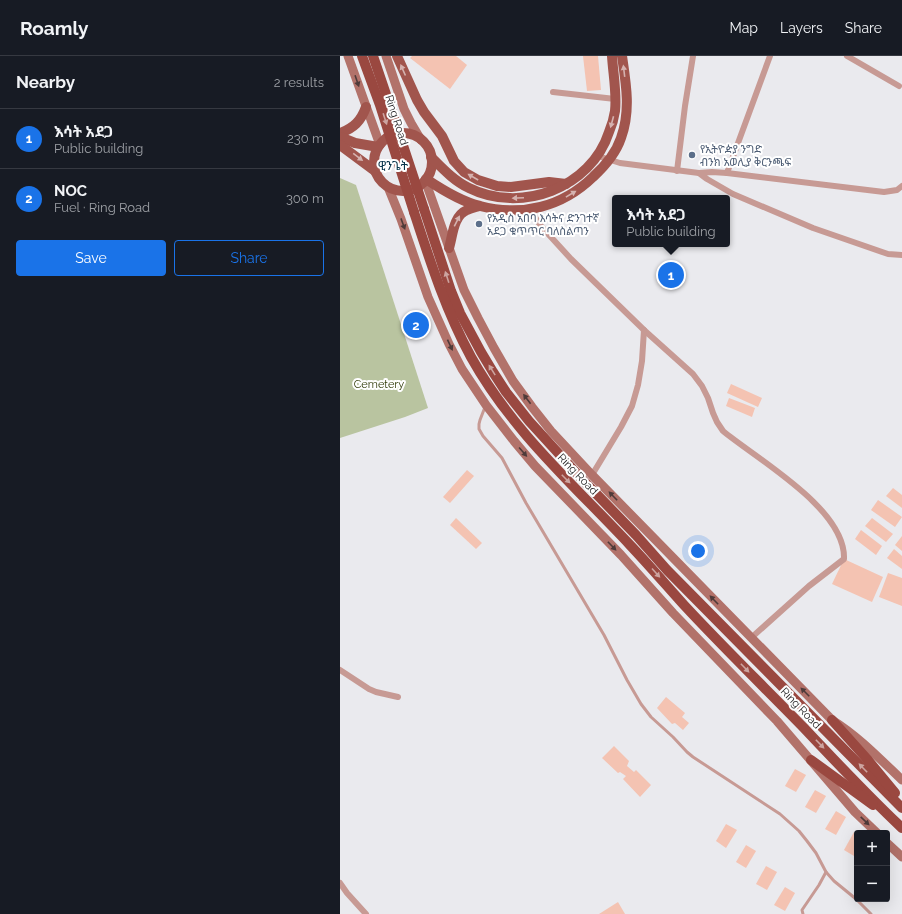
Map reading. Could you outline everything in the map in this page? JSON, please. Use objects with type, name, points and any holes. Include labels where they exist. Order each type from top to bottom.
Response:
[{"type":"highway","name":"Ring Road","points":[[362,56],[380,105],[423,241],[449,310],[471,357],[511,418],[554,467],[630,545],[685,606],[902,828]]},
{"type":"highway","name":"Ring Road","points":[[373,56],[451,291],[460,313],[481,352],[506,392],[554,449],[672,575],[901,807]]},
{"type":"highway","points":[[832,720],[895,793],[901,807]]},
{"type":"highway","points":[[812,760],[870,803],[887,813]]},
{"type":"main road","points":[[348,56],[379,146]]},
{"type":"main road","points":[[340,145],[375,171],[380,180],[388,187],[401,191],[420,185],[429,172],[431,157],[429,150],[421,140],[404,109],[386,56]]},
{"type":"main road","points":[[397,56],[420,106],[442,136],[458,166],[464,172],[478,180],[497,186],[511,187],[549,182],[566,184]]},
{"type":"main road","points":[[431,157],[448,173],[468,188],[495,197],[522,198],[535,196],[547,193],[566,184],[598,156],[609,132],[615,112],[612,56]]},
{"type":"main road","points":[[425,179],[460,198],[480,206],[511,210],[530,209],[552,204],[571,194],[585,184],[610,160],[621,139],[626,116],[627,100],[622,56]]},
{"type":"main road","points":[[340,133],[353,127],[358,122],[364,114],[366,107]]},
{"type":"main road","points":[[375,171],[374,158],[379,146],[390,136],[402,133],[409,134],[421,140]]},
{"type":"main road","points":[[340,137],[355,144],[379,146]]},
{"type":"main road","points":[[425,179],[464,290],[474,311],[513,381],[552,431],[592,475],[832,720],[861,741],[902,780]]},
{"type":"main road","points":[[388,187],[403,223],[428,297],[462,369],[486,405],[514,442],[535,466],[777,721],[855,812],[874,830]]},
{"type":"main road","points":[[450,248],[455,223],[458,218],[467,210],[480,206]]},
{"type":"main road","points":[[890,846],[902,857]]},
{"type":"street","points":[[677,171],[693,56]]},
{"type":"street","points":[[727,173],[770,56]]},
{"type":"street","points":[[847,56],[899,86]]},
{"type":"street","points":[[553,92],[615,99]]},
{"type":"street","points":[[598,156],[620,164],[699,173],[727,173],[884,192],[897,190],[902,186]]},
{"type":"street","points":[[699,173],[733,194],[795,220],[888,254],[902,255]]},
{"type":"street","points":[[530,209],[540,225],[554,240],[644,330],[693,374],[702,386],[715,418],[723,431],[785,477],[818,505],[834,526],[840,537],[844,559],[808,586],[750,638]]},
{"type":"street","points":[[592,475],[632,406],[638,385],[642,361],[644,330]]},
{"type":"street","points":[[340,670],[369,689],[376,692],[398,696]]},
{"type":"street","points":[[340,883],[366,914]]},
{"type":"lane","points":[[486,405],[480,420],[479,429],[483,436],[502,458],[526,503],[604,635],[644,710],[693,757],[780,814],[788,821],[807,841],[816,853],[826,872],[834,881],[856,899],[871,914]]},
{"type":"lane","points":[[803,914],[802,910],[820,885],[826,872]]},
{"type":"green space","name":"Cemetery","points":[[340,178],[356,185],[428,408],[340,438]]},
{"type":"building","points":[[412,56],[456,56],[467,65],[450,89],[410,58]]},
{"type":"building","points":[[583,56],[598,56],[601,90],[587,91]]},
{"type":"building","points":[[731,384],[762,398],[758,407],[727,393]]},
{"type":"building","points":[[729,398],[755,408],[752,417],[726,406]]},
{"type":"building","points":[[467,470],[474,476],[450,503],[443,497]]},
{"type":"building","points":[[893,488],[902,495],[902,508],[886,496]]},
{"type":"building","points":[[878,500],[902,517],[895,527],[871,510]]},
{"type":"building","points":[[456,518],[482,543],[476,549],[450,525]]},
{"type":"building","points":[[872,518],[893,534],[886,542],[865,526]]},
{"type":"building","points":[[861,530],[882,546],[876,555],[855,539]]},
{"type":"building","points":[[902,536],[902,551],[895,545]]},
{"type":"building","points":[[894,549],[902,556],[902,569],[887,558]]},
{"type":"building","points":[[844,559],[883,577],[872,602],[832,584]]},
{"type":"building","points":[[888,573],[902,578],[902,606],[879,597]]},
{"type":"building","points":[[666,697],[685,713],[682,717],[689,723],[683,730],[675,723],[672,724],[657,708]]},
{"type":"building","points":[[614,746],[629,761],[627,766],[634,772],[636,770],[651,785],[640,797],[623,779],[626,776],[620,772],[618,773],[602,758]]},
{"type":"building","points":[[795,769],[806,775],[796,792],[785,786]]},
{"type":"building","points":[[815,790],[826,796],[816,813],[805,807]]},
{"type":"building","points":[[836,811],[846,817],[836,835],[825,829]]},
{"type":"building","points":[[726,824],[737,830],[726,848],[716,841]]},
{"type":"building","points":[[854,832],[854,856],[844,850]]},
{"type":"building","points":[[746,845],[756,851],[746,868],[736,862]]},
{"type":"building","points":[[766,866],[777,872],[767,890],[756,884]]},
{"type":"building","points":[[785,887],[795,893],[785,911],[774,905]]},
{"type":"building","points":[[618,902],[625,914],[599,914]]},
{"type":"place","name":"የኢትዮዽያ ንግድ ብንክ አወሊያ ቅርንጫፍ","points":[[692,155]]},
{"type":"place","name":"የአዲስ አበባ እሳትና ድንገተኛ አደጋ ቁጥጥር ባለስልጣን","points":[[479,224]]},
{"type":"place","name":"እሳት አደጋ","points":[[671,275]]},
{"type":"place","name":"NOC","points":[[416,325]]},
{"type":"district","name":"ዊንጌት","points":[[393,166]]}]
